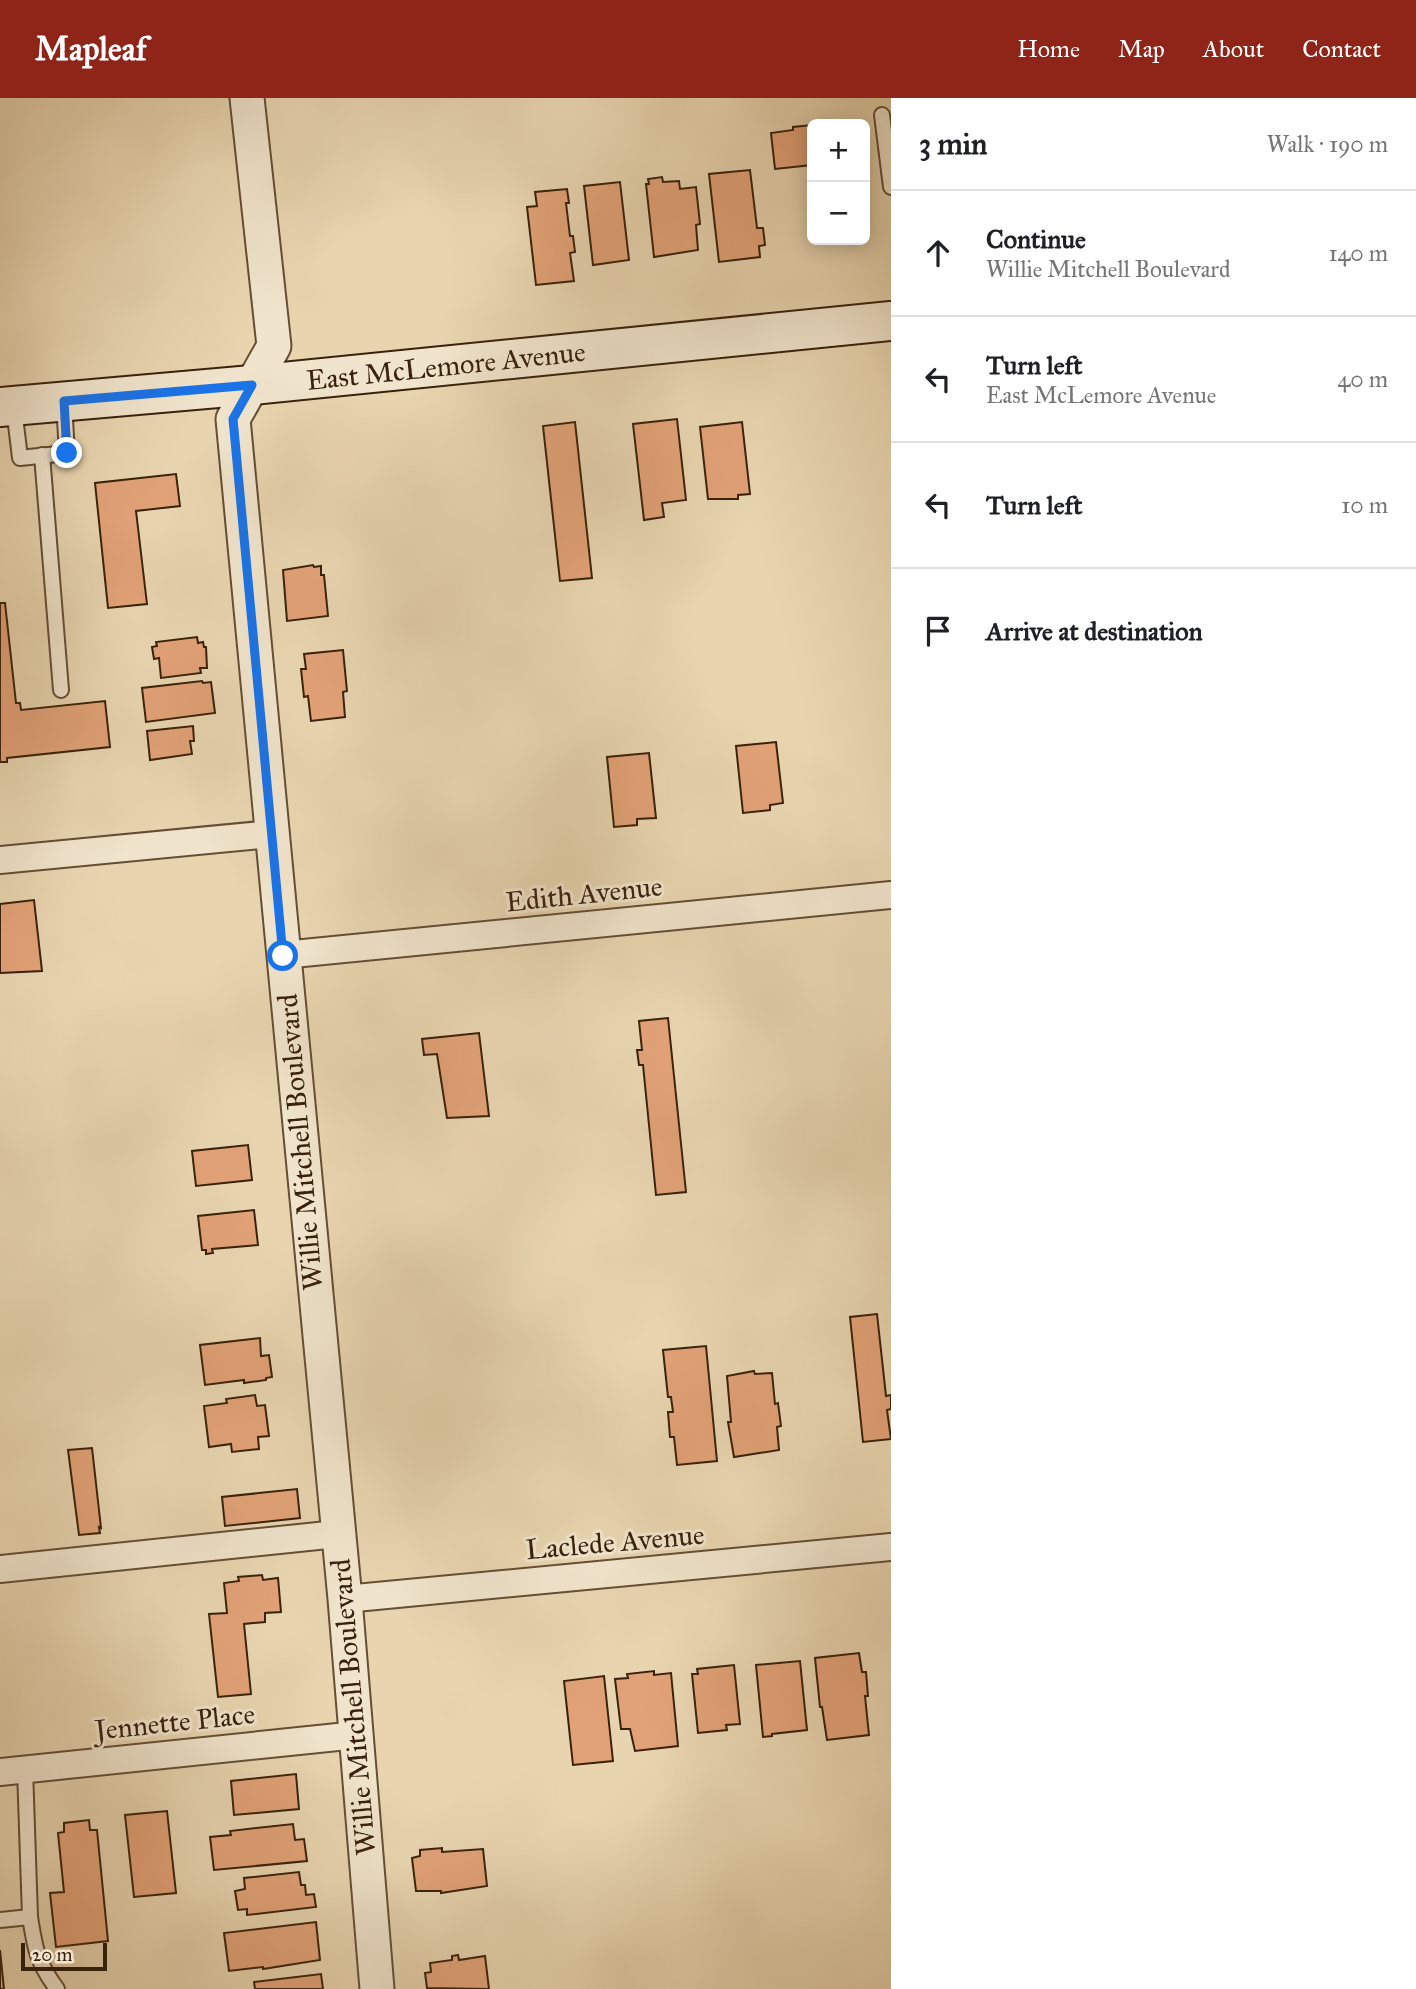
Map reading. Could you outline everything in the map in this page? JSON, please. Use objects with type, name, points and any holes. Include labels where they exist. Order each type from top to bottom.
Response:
[{"type":"main road","name":"East McLemore Avenue","points":[[7,407],[891,321]]},
{"type":"street","name":"Willie Mitchell Boulevard","points":[[247,98],[274,346],[233,419],[345,1599],[377,1989]]},
{"type":"street","points":[[0,860],[271,834]]},
{"type":"street","name":"Edith Avenue","points":[[283,956],[891,895]]},
{"type":"street","points":[[0,1569],[337,1534]]},
{"type":"street","name":"Laclede Avenue","points":[[345,1599],[891,1547]]},
{"type":"street","name":"Jennette Place","points":[[12,1770],[357,1735]]},
{"type":"lane","points":[[883,116],[891,187]]},
{"type":"lane","points":[[7,407],[20,458],[67,453],[64,401]]},
{"type":"lane","points":[[42,455],[61,690]]},
{"type":"lane","points":[[12,1770],[34,1946],[41,1968],[57,1989]]},
{"type":"lane","points":[[0,1920],[30,1917]]},
{"type":"building","points":[[807,126],[807,166],[775,169],[771,133],[793,130],[793,127]]},
{"type":"building","points":[[750,170],[757,228],[763,228],[765,245],[759,246],[760,257],[719,262],[709,174]]},
{"type":"building","points":[[662,177],[663,182],[679,181],[680,189],[696,187],[700,224],[696,225],[698,250],[654,257],[646,184],[649,184],[648,179]]},
{"type":"building","points":[[620,182],[629,260],[593,265],[584,186]]},
{"type":"building","points":[[567,189],[570,236],[573,236],[575,252],[570,253],[574,281],[536,285],[527,207],[537,206],[535,192]]},
{"type":"building","points":[[677,419],[686,500],[662,503],[664,517],[644,520],[633,424]]},
{"type":"building","points":[[575,422],[592,578],[560,581],[543,426]]},
{"type":"building","points":[[742,422],[750,494],[738,495],[738,499],[708,499],[700,427]]},
{"type":"building","points":[[176,474],[180,506],[136,511],[147,604],[108,608],[95,483]]},
{"type":"building","points":[[321,566],[321,575],[324,575],[328,616],[287,621],[283,570]]},
{"type":"building","points":[[0,603],[5,603],[16,703],[20,703],[21,710],[105,701],[110,747],[7,758],[7,762],[0,762]]},
{"type":"building","points":[[197,637],[198,643],[203,642],[206,647],[207,668],[200,668],[201,673],[161,678],[159,658],[154,659],[152,647],[157,646],[156,642]]},
{"type":"building","points":[[343,650],[347,691],[343,692],[345,717],[311,721],[308,696],[304,697],[301,669],[306,669],[304,654]]},
{"type":"building","points":[[211,682],[215,713],[146,722],[142,688]]},
{"type":"building","points":[[193,726],[194,741],[190,741],[192,754],[150,760],[147,731]]},
{"type":"building","points":[[776,742],[783,803],[770,805],[770,810],[743,813],[736,746]]},
{"type":"building","points":[[649,753],[656,818],[637,819],[637,825],[614,827],[607,757]]},
{"type":"building","points":[[34,900],[42,971],[0,973],[0,904]]},
{"type":"building","points":[[668,1018],[686,1192],[656,1195],[643,1065],[639,1065],[637,1050],[642,1050],[639,1021]]},
{"type":"building","points":[[479,1033],[489,1116],[447,1118],[437,1054],[424,1055],[422,1039]]},
{"type":"building","points":[[248,1145],[252,1180],[196,1186],[192,1151]]},
{"type":"building","points":[[254,1210],[258,1245],[212,1249],[213,1253],[206,1254],[206,1250],[202,1250],[198,1216]]},
{"type":"building","points":[[877,1314],[886,1396],[891,1395],[891,1409],[887,1410],[891,1439],[863,1442],[850,1317]]},
{"type":"building","points":[[260,1338],[261,1356],[269,1355],[272,1377],[244,1383],[244,1380],[205,1385],[200,1345]]},
{"type":"building","points":[[706,1346],[717,1461],[677,1465],[674,1437],[670,1437],[668,1412],[673,1412],[671,1397],[668,1397],[663,1350]]},
{"type":"building","points":[[754,1371],[755,1374],[772,1373],[775,1404],[778,1403],[781,1426],[777,1427],[779,1450],[734,1457],[728,1422],[731,1422],[727,1376]]},
{"type":"building","points":[[255,1395],[257,1406],[265,1405],[269,1436],[258,1437],[259,1449],[232,1452],[231,1444],[209,1447],[204,1406],[227,1403],[226,1399]]},
{"type":"building","points":[[92,1448],[101,1528],[99,1527],[100,1533],[79,1535],[68,1450]]},
{"type":"building","points":[[297,1489],[300,1518],[225,1526],[222,1497]]},
{"type":"building","points":[[262,1575],[263,1580],[278,1578],[281,1612],[265,1613],[265,1622],[244,1624],[251,1694],[218,1697],[209,1614],[227,1613],[224,1583],[239,1581],[238,1577]]},
{"type":"building","points":[[859,1653],[862,1672],[866,1672],[868,1696],[865,1696],[869,1735],[827,1740],[820,1707],[815,1658]]},
{"type":"building","points":[[800,1661],[807,1730],[763,1737],[756,1665]]},
{"type":"building","points":[[734,1665],[740,1724],[726,1725],[727,1730],[698,1733],[692,1674],[698,1674],[697,1669]]},
{"type":"building","points":[[654,1671],[654,1675],[671,1673],[678,1746],[635,1751],[630,1729],[621,1729],[615,1679],[628,1678],[627,1674]]},
{"type":"building","points":[[604,1676],[613,1761],[573,1765],[564,1681]]},
{"type":"building","points":[[296,1774],[299,1809],[234,1815],[231,1781]]},
{"type":"building","points":[[167,1811],[176,1893],[134,1897],[125,1815]]},
{"type":"building","points":[[89,1820],[90,1830],[97,1830],[108,1941],[56,1947],[50,1893],[64,1892],[58,1833],[64,1832],[64,1823]]},
{"type":"building","points":[[293,1824],[295,1840],[304,1839],[307,1861],[214,1870],[210,1837],[231,1835],[230,1831]]},
{"type":"building","points":[[442,1848],[442,1852],[483,1849],[487,1886],[441,1893],[416,1891],[412,1858],[420,1856],[420,1850]]},
{"type":"building","points":[[299,1872],[306,1895],[314,1894],[316,1907],[247,1915],[247,1909],[238,1910],[235,1891],[245,1889],[244,1878]]},
{"type":"building","points":[[316,1922],[320,1960],[229,1971],[224,1933]]},
{"type":"building","points":[[0,1950],[4,1989],[0,1989]]},
{"type":"building","points":[[458,1955],[459,1960],[485,1956],[489,1989],[427,1988],[425,1973],[431,1972],[430,1963],[452,1960],[452,1956]]},
{"type":"building","points":[[321,1974],[323,1989],[255,1989],[254,1982]]},
{"type":"route","points":[[67,453],[64,401],[252,385],[233,419],[283,956]]}]
